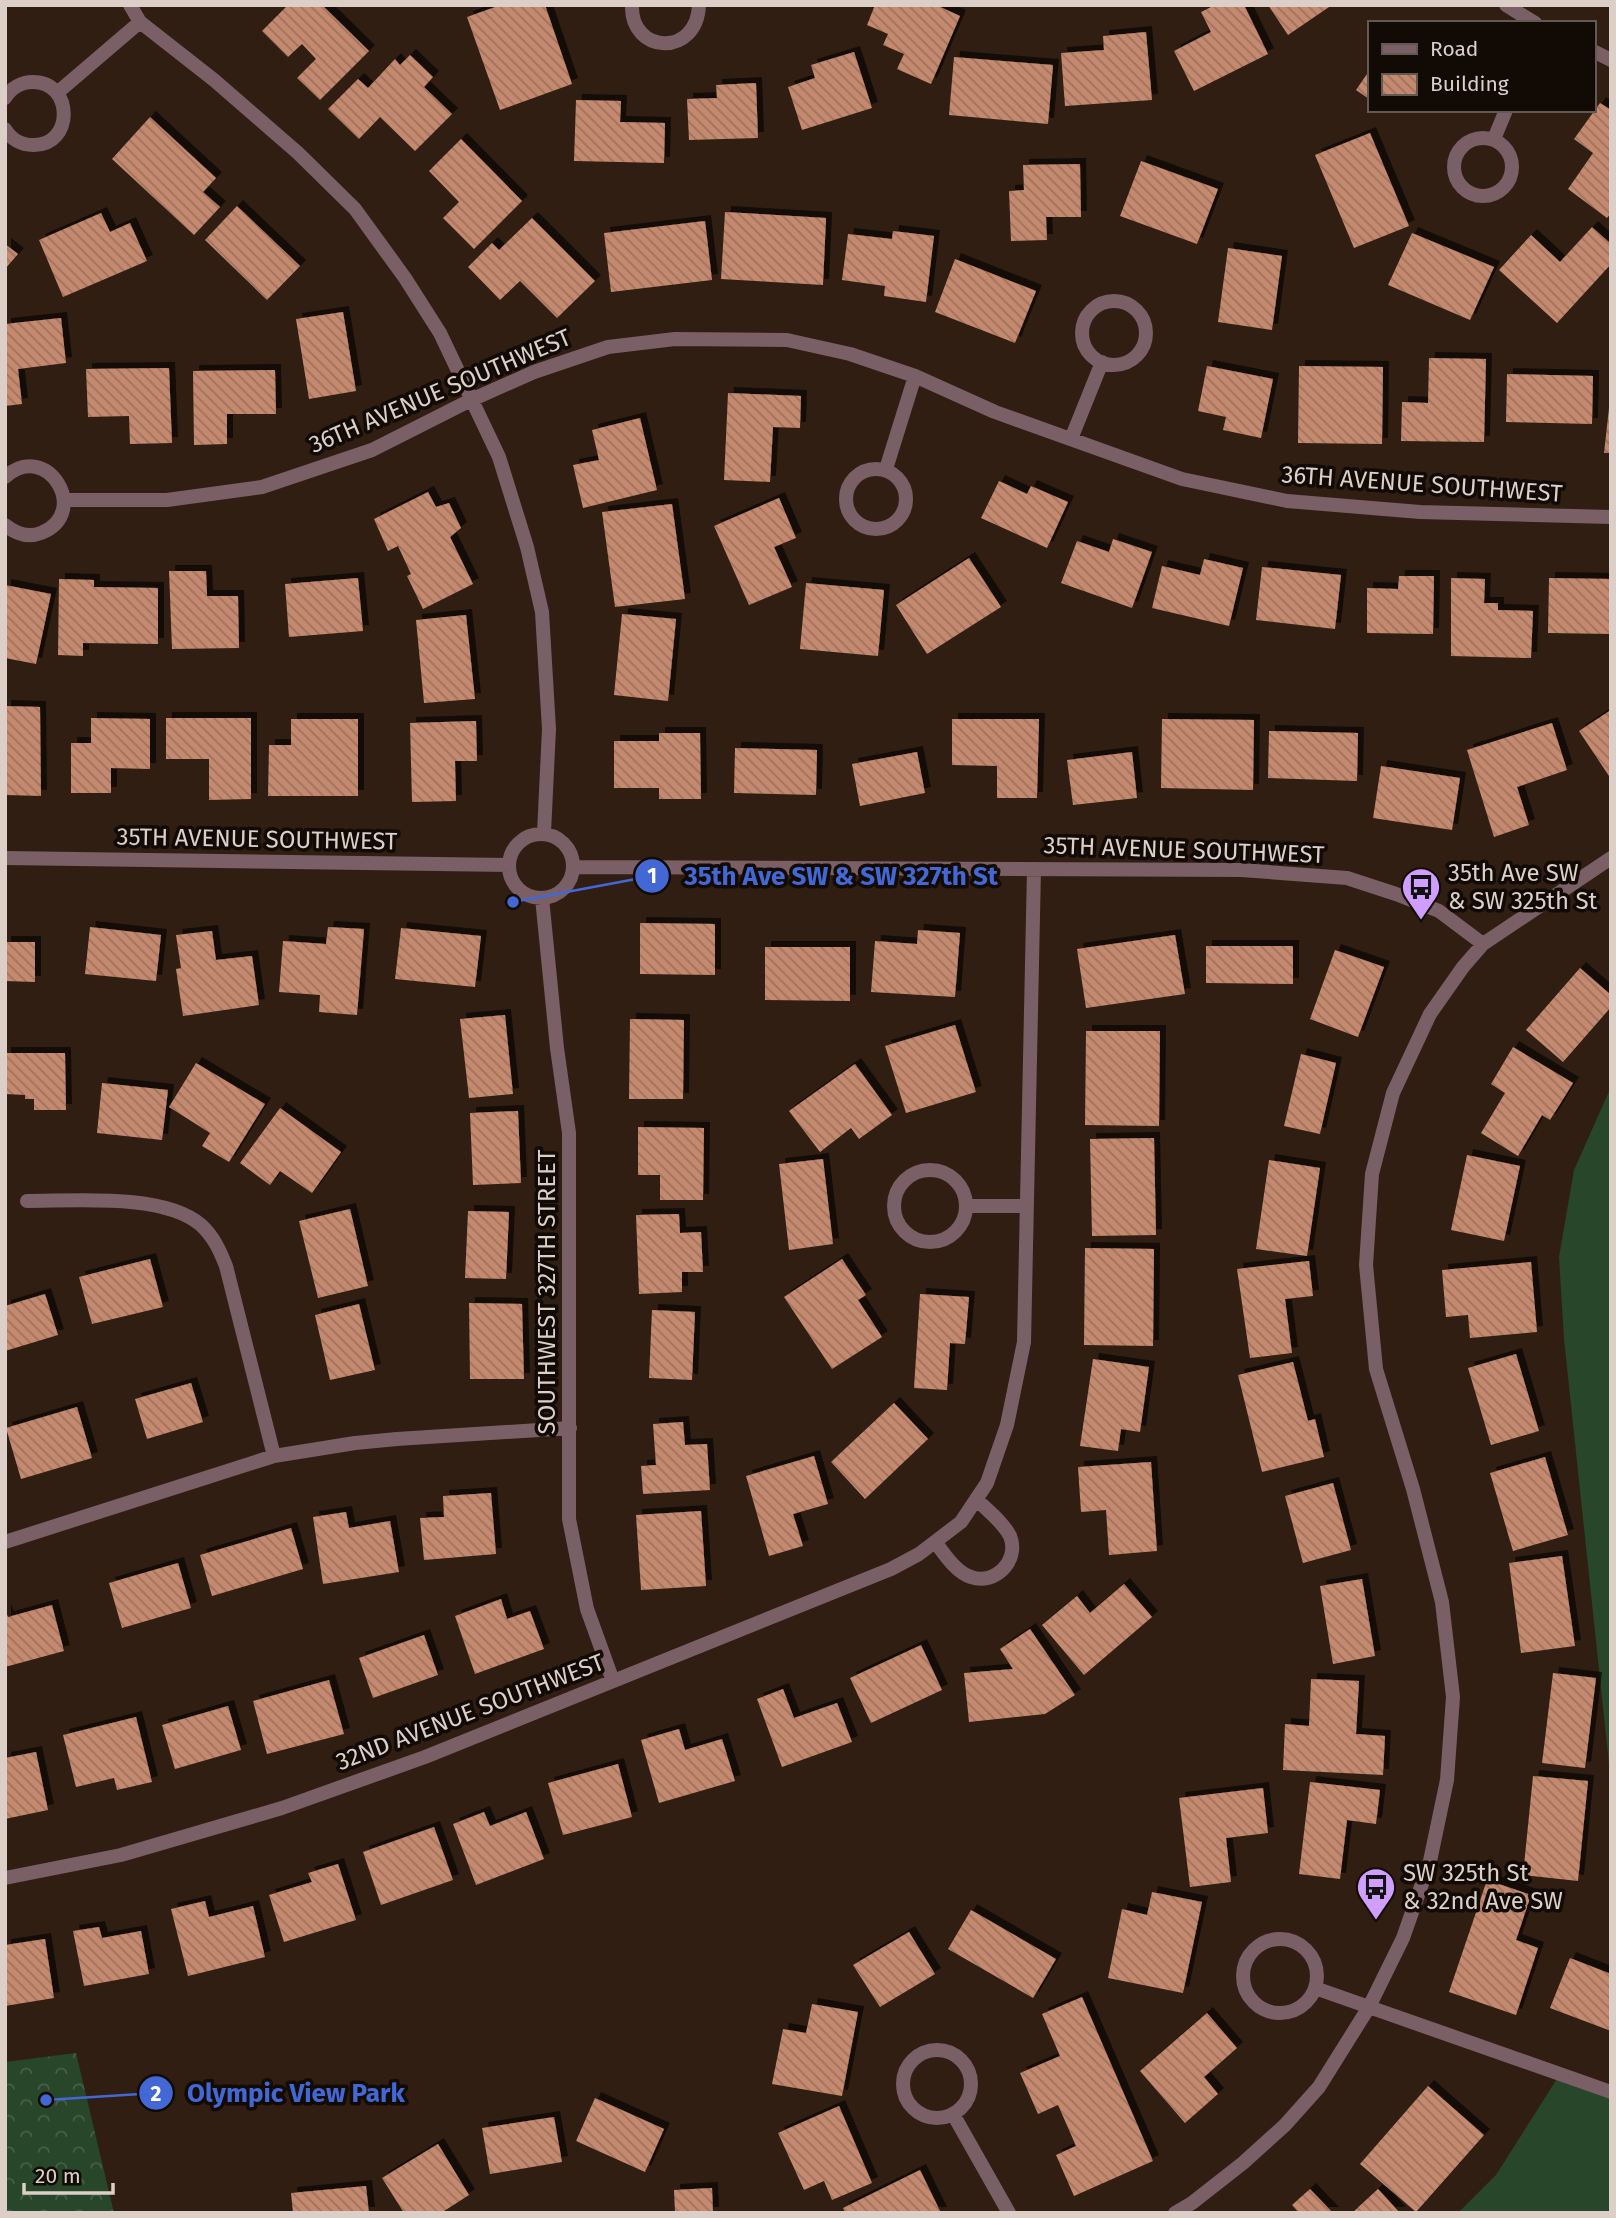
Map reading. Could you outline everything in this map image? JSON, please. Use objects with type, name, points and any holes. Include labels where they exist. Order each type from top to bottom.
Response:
[{"type":"street","points":[[130,5],[140,22],[214,80],[298,153],[355,209],[405,278],[440,333],[499,457],[527,547],[542,612],[549,729],[544,834]]},
{"type":"street","points":[[632,5],[635,25],[642,35],[664,44],[686,37],[694,28],[700,5]]},
{"type":"street","points":[[1506,5],[1532,21]]},
{"type":"street","points":[[57,93],[140,22]]},
{"type":"street","points":[[1595,52],[1611,60]]},
{"type":"street","points":[[5,98],[16,86],[38,82],[48,85],[57,93],[64,113],[63,124],[49,141],[38,145],[17,141],[5,129]]},
{"type":"street","points":[[1494,139],[1505,112]]},
{"type":"street","points":[[1471,139],[1494,139],[1504,146],[1510,155],[1510,178],[1504,187],[1494,194],[1471,194],[1455,178],[1455,155],[1471,139]]},
{"type":"street","points":[[1105,302],[1127,303],[1136,309],[1146,329],[1142,350],[1124,363],[1113,365],[1102,362],[1093,357],[1086,348],[1083,326],[1087,316],[1095,307],[1105,302]]},
{"type":"street","name":"36TH AVENUE SOUTHWEST","points":[[64,500],[167,500],[262,487],[372,450],[471,400],[534,372],[608,347],[675,339],[787,340],[850,354],[915,376],[995,412],[1182,479],[1287,501],[1420,512],[1611,517]]},
{"type":"street","points":[[1070,439],[1102,362]]},
{"type":"street","points":[[886,469],[915,376]]},
{"type":"street","points":[[5,477],[11,471],[23,467],[46,471],[62,489],[64,500],[57,523],[47,531],[24,536],[5,525]]},
{"type":"street","points":[[886,469],[896,475],[903,485],[907,496],[905,508],[900,519],[890,526],[879,530],[867,528],[856,522],[849,513],[847,490],[853,479],[862,471],[886,469]]},
{"type":"street","points":[[544,834],[562,841],[569,848],[574,867],[568,886],[561,892],[542,898],[532,897],[515,885],[509,865],[511,854],[524,838],[544,834]]},
{"type":"street","name":"35TH AVENUE SOUTHWEST","points":[[5,858],[509,865]]},
{"type":"street","points":[[1175,2213],[1243,2163],[1285,2125],[1319,2087],[1369,2007],[1404,1938],[1430,1861],[1447,1780],[1452,1697],[1442,1602],[1413,1489],[1376,1369],[1366,1265],[1372,1174],[1393,1093],[1430,1014],[1483,944],[1611,858]]},
{"type":"street","name":"35TH AVENUE SOUTHWEST","points":[[574,867],[1241,870],[1347,878],[1439,911],[1483,944]]},
{"type":"street","name":"32ND AVENUE SOUTHWEST","points":[[5,1878],[121,1855],[282,1808],[425,1757],[891,1569],[936,1543],[961,1522],[987,1483],[1007,1425],[1024,1342],[1034,869]]},
{"type":"street","name":"SOUTHWEST 327TH STREET","points":[[542,898],[557,1048],[569,1133],[569,1520],[587,1609],[613,1681]]},
{"type":"street","points":[[924,1169],[948,1174],[958,1182],[964,1193],[966,1206],[964,1218],[948,1237],[936,1242],[923,1242],[901,1229],[895,1218],[893,1205],[895,1193],[902,1182],[924,1169]]},
{"type":"street","points":[[27,1201],[141,1203],[187,1217],[199,1223],[209,1233],[226,1266],[274,1456]]},
{"type":"street","points":[[966,1206],[1025,1206]]},
{"type":"street","points":[[5,1542],[274,1456],[387,1440],[570,1428]]},
{"type":"street","points":[[936,1543],[958,1570],[968,1577],[980,1580],[1003,1571],[1010,1561],[1013,1549],[1010,1537],[1004,1527],[976,1499]]},
{"type":"street","points":[[1273,1939],[1298,1943],[1308,1951],[1315,1962],[1315,1988],[1309,1999],[1299,2008],[1275,2012],[1262,2008],[1252,2000],[1246,1989],[1243,1976],[1245,1963],[1261,1944],[1273,1939]]},
{"type":"street","points":[[1315,1988],[1611,2092]]},
{"type":"street","points":[[943,2050],[954,2055],[969,2073],[969,2096],[953,2114],[930,2118],[919,2114],[910,2106],[902,2084],[911,2062],[920,2054],[943,2050]]},
{"type":"street","points":[[953,2114],[1009,2213]]},
{"type":"green space","points":[[1611,1087],[1611,1783],[1564,1339],[1559,1257],[1574,1170]]},
{"type":"green space","points":[[76,2053],[114,2213],[5,2213],[5,2062]]},
{"type":"green space","points":[[1560,2074],[1611,2092],[1611,2213],[1458,2213],[1496,2175]]},
{"type":"building","points":[[288,5],[322,5],[369,51],[320,100],[297,78],[316,59],[302,44],[288,57],[262,31]]},
{"type":"building","points":[[501,5],[545,5],[572,84],[500,110],[467,17]]},
{"type":"building","points":[[875,5],[936,5],[960,16],[931,84],[897,69],[904,54],[883,45],[888,34],[867,25]]},
{"type":"building","points":[[1215,5],[1244,5],[1268,54],[1194,91],[1174,51],[1211,32],[1201,12]]},
{"type":"building","points":[[1268,5],[1332,5],[1288,35]]},
{"type":"building","points":[[1146,32],[1152,100],[1065,106],[1061,53],[1104,50],[1103,36]]},
{"type":"building","points":[[854,52],[872,108],[802,130],[788,87],[815,78],[811,65]]},
{"type":"building","points":[[410,55],[433,77],[424,87],[452,114],[415,151],[380,117],[359,139],[328,109],[358,79],[368,88],[395,59],[400,65]]},
{"type":"building","points":[[954,57],[1053,65],[1048,124],[949,115]]},
{"type":"building","points":[[1368,72],[1368,98],[1356,90]]},
{"type":"building","points":[[756,83],[758,138],[689,140],[687,99],[717,98],[716,85]]},
{"type":"building","points":[[576,100],[621,101],[620,122],[665,123],[664,163],[574,161]]},
{"type":"building","points":[[1600,103],[1611,110],[1611,213],[1607,218],[1568,189],[1593,153],[1574,139]]},
{"type":"building","points":[[150,117],[216,178],[203,192],[220,207],[194,235],[112,159]]},
{"type":"building","points":[[1370,133],[1409,226],[1354,248],[1315,155]]},
{"type":"building","points":[[461,139],[522,201],[474,249],[443,218],[459,202],[429,171]]},
{"type":"building","points":[[1141,161],[1218,189],[1197,244],[1120,216]]},
{"type":"building","points":[[1080,164],[1081,217],[1046,217],[1047,240],[1011,241],[1009,191],[1024,190],[1023,165]]},
{"type":"building","points":[[237,206],[300,266],[267,300],[205,240]]},
{"type":"building","points":[[725,212],[826,218],[823,285],[721,279]]},
{"type":"building","points":[[101,213],[110,232],[130,223],[147,261],[63,297],[39,240]]},
{"type":"building","points":[[532,218],[595,281],[557,318],[520,281],[500,300],[468,267],[492,243],[499,250]]},
{"type":"building","points":[[705,221],[712,280],[611,292],[604,233]]},
{"type":"building","points":[[1592,227],[1611,244],[1611,264],[1557,323],[1499,270],[1531,235],[1560,262]]},
{"type":"building","points":[[893,231],[934,236],[926,302],[884,296],[885,286],[842,280],[848,234],[892,239]]},
{"type":"building","points":[[1412,233],[1494,267],[1470,320],[1388,285]]},
{"type":"building","points":[[5,244],[18,254],[5,269]]},
{"type":"building","points":[[1228,248],[1282,256],[1272,330],[1218,322]]},
{"type":"building","points":[[955,259],[1036,291],[1015,343],[935,312]]},
{"type":"building","points":[[343,312],[356,391],[309,399],[296,319]]},
{"type":"building","points":[[61,318],[66,363],[18,369],[22,404],[5,406],[5,324]]},
{"type":"building","points":[[1429,358],[1486,359],[1484,442],[1401,441],[1402,402],[1428,403]]},
{"type":"building","points":[[1207,366],[1273,379],[1261,438],[1223,430],[1226,417],[1198,411]]},
{"type":"building","points":[[1299,366],[1383,367],[1382,444],[1298,443]]},
{"type":"building","points":[[169,368],[172,443],[130,444],[129,416],[88,417],[86,369]]},
{"type":"building","points":[[275,370],[276,414],[227,414],[227,444],[194,445],[193,371]]},
{"type":"building","points":[[1507,374],[1593,376],[1592,424],[1506,422]]},
{"type":"building","points":[[728,393],[801,396],[800,428],[773,427],[770,482],[724,480]]},
{"type":"building","points":[[1609,408],[1611,453],[1604,453]]},
{"type":"building","points":[[640,418],[657,490],[583,508],[573,465],[599,460],[592,430]]},
{"type":"building","points":[[999,481],[1027,494],[1031,486],[1068,502],[1047,548],[981,518]]},
{"type":"building","points":[[428,492],[436,507],[449,503],[461,528],[450,537],[473,584],[423,609],[407,576],[411,574],[398,546],[388,551],[374,519]]},
{"type":"building","points":[[779,498],[796,538],[774,547],[792,587],[749,605],[714,526]]},
{"type":"building","points":[[672,504],[685,599],[615,607],[602,512]]},
{"type":"building","points":[[1113,539],[1152,552],[1132,608],[1061,583],[1077,541],[1109,552]]},
{"type":"building","points":[[969,558],[1001,607],[927,654],[896,605]]},
{"type":"building","points":[[1204,559],[1243,568],[1229,626],[1152,608],[1162,566],[1200,575]]},
{"type":"building","points":[[1262,567],[1341,575],[1335,629],[1256,620]]},
{"type":"building","points":[[169,571],[206,571],[207,596],[238,596],[239,648],[172,649]]},
{"type":"building","points":[[1399,576],[1434,576],[1433,634],[1367,633],[1367,588],[1398,589]]},
{"type":"building","points":[[358,578],[363,631],[289,637],[285,584]]},
{"type":"building","points":[[1451,578],[1485,579],[1484,603],[1498,603],[1498,610],[1533,611],[1531,658],[1451,656]]},
{"type":"building","points":[[1549,578],[1611,579],[1611,634],[1548,633]]},
{"type":"building","points":[[59,579],[94,580],[94,587],[158,588],[158,644],[83,643],[83,656],[58,655]]},
{"type":"building","points":[[806,583],[884,590],[878,656],[800,649]]},
{"type":"building","points":[[5,585],[51,594],[36,664],[5,658]]},
{"type":"building","points":[[622,614],[676,619],[668,701],[614,695]]},
{"type":"building","points":[[466,615],[475,699],[424,703],[416,620]]},
{"type":"building","points":[[5,706],[40,707],[41,796],[5,795]]},
{"type":"building","points":[[1611,710],[1611,779],[1579,731]]},
{"type":"building","points":[[91,718],[150,719],[150,769],[111,768],[111,793],[71,793],[71,743],[91,743]]},
{"type":"building","points":[[166,718],[251,718],[251,799],[209,800],[209,759],[166,759]]},
{"type":"building","points":[[291,719],[358,719],[358,796],[268,796],[269,745],[291,745]]},
{"type":"building","points":[[952,719],[1039,719],[1037,798],[997,798],[997,766],[952,765]]},
{"type":"building","points":[[1162,719],[1254,720],[1253,790],[1161,788]]},
{"type":"building","points":[[476,721],[477,761],[455,761],[456,801],[412,802],[410,723]]},
{"type":"building","points":[[1552,723],[1567,770],[1517,787],[1529,825],[1494,837],[1467,750]]},
{"type":"building","points":[[1269,731],[1358,733],[1357,781],[1268,778]]},
{"type":"building","points":[[659,733],[700,733],[701,799],[659,799],[659,788],[614,788],[614,741],[659,741]]},
{"type":"building","points":[[735,748],[817,750],[816,795],[734,793]]},
{"type":"building","points":[[917,752],[925,793],[860,806],[852,764]]},
{"type":"building","points":[[1132,752],[1137,798],[1073,805],[1067,760]]},
{"type":"building","points":[[1381,766],[1460,778],[1452,830],[1373,818]]},
{"type":"building","points":[[640,923],[715,924],[715,975],[640,974]]},
{"type":"building","points":[[90,927],[161,935],[156,981],[85,974]]},
{"type":"building","points":[[328,927],[364,929],[357,1015],[319,1012],[320,995],[279,992],[283,941],[326,944]]},
{"type":"building","points":[[401,928],[481,936],[475,987],[395,979]]},
{"type":"building","points":[[918,930],[960,933],[955,997],[871,992],[875,941],[917,944]]},
{"type":"building","points":[[212,931],[216,960],[252,956],[259,1005],[183,1016],[176,969],[181,968],[176,935]]},
{"type":"building","points":[[1175,935],[1185,994],[1086,1008],[1077,949]]},
{"type":"building","points":[[5,942],[35,942],[35,982],[5,981]]},
{"type":"building","points":[[1206,946],[1293,946],[1293,984],[1206,983]]},
{"type":"building","points":[[765,947],[850,947],[850,1001],[765,1000]]},
{"type":"building","points":[[1335,950],[1384,967],[1358,1037],[1310,1019]]},
{"type":"building","points":[[1580,968],[1611,995],[1611,1007],[1563,1062],[1526,1030]]},
{"type":"building","points":[[505,1015],[513,1094],[469,1098],[460,1019]]},
{"type":"building","points":[[630,1019],[684,1020],[683,1099],[629,1099]]},
{"type":"building","points":[[955,1025],[976,1092],[906,1113],[885,1046]]},
{"type":"building","points":[[1086,1031],[1160,1031],[1159,1126],[1085,1125]]},
{"type":"building","points":[[1513,1047],[1573,1083],[1550,1120],[1542,1115],[1518,1156],[1481,1133],[1505,1093],[1491,1084]]},
{"type":"building","points":[[5,1053],[65,1053],[66,1110],[34,1110],[34,1099],[25,1099],[25,1095],[5,1094]]},
{"type":"building","points":[[1301,1054],[1336,1063],[1320,1134],[1284,1126]]},
{"type":"building","points":[[196,1063],[265,1104],[229,1162],[202,1146],[210,1133],[169,1107]]},
{"type":"building","points":[[855,1064],[892,1115],[859,1139],[851,1128],[820,1152],[789,1111]]},
{"type":"building","points":[[102,1083],[168,1090],[162,1140],[97,1133]]},
{"type":"building","points":[[280,1108],[341,1152],[312,1193],[280,1171],[270,1185],[240,1163]]},
{"type":"building","points":[[518,1111],[521,1183],[473,1185],[470,1113]]},
{"type":"building","points":[[638,1127],[704,1128],[703,1200],[660,1200],[660,1175],[638,1175]]},
{"type":"building","points":[[1154,1138],[1156,1235],[1092,1236],[1090,1139]]},
{"type":"building","points":[[1467,1155],[1520,1166],[1504,1241],[1451,1230]]},
{"type":"building","points":[[823,1159],[833,1244],[789,1250],[779,1164]]},
{"type":"building","points":[[1269,1160],[1320,1168],[1307,1256],[1256,1249]]},
{"type":"building","points":[[350,1209],[368,1286],[318,1298],[299,1221]]},
{"type":"building","points":[[468,1211],[509,1212],[506,1279],[465,1278]]},
{"type":"building","points":[[679,1214],[680,1233],[701,1232],[703,1272],[682,1272],[682,1292],[639,1294],[636,1215]]},
{"type":"building","points":[[1085,1248],[1154,1249],[1153,1346],[1084,1345]]},
{"type":"building","points":[[150,1259],[163,1307],[92,1324],[79,1277]]},
{"type":"building","points":[[842,1259],[866,1295],[858,1300],[882,1337],[832,1369],[784,1297]]},
{"type":"building","points":[[1309,1261],[1313,1296],[1285,1299],[1292,1353],[1250,1358],[1237,1269]]},
{"type":"building","points":[[1531,1262],[1537,1332],[1470,1338],[1468,1315],[1446,1317],[1442,1270]]},
{"type":"building","points":[[45,1294],[58,1335],[5,1351],[5,1306]]},
{"type":"building","points":[[920,1294],[969,1297],[965,1344],[950,1343],[947,1390],[914,1388]]},
{"type":"building","points":[[469,1303],[522,1304],[524,1379],[470,1379]]},
{"type":"building","points":[[359,1304],[375,1370],[330,1380],[315,1315]]},
{"type":"building","points":[[652,1310],[695,1312],[692,1380],[649,1378]]},
{"type":"building","points":[[1516,1354],[1539,1431],[1491,1445],[1468,1368]]},
{"type":"building","points":[[1093,1359],[1149,1367],[1140,1432],[1121,1429],[1118,1451],[1080,1446]]},
{"type":"building","points":[[1293,1362],[1308,1421],[1315,1419],[1324,1457],[1262,1472],[1238,1375]]},
{"type":"building","points":[[191,1383],[203,1422],[147,1439],[135,1399]]},
{"type":"building","points":[[894,1403],[928,1439],[865,1499],[831,1462]]},
{"type":"building","points":[[77,1407],[92,1458],[21,1479],[6,1428]]},
{"type":"building","points":[[683,1422],[685,1445],[707,1444],[710,1490],[643,1494],[641,1466],[656,1465],[653,1424]]},
{"type":"building","points":[[814,1456],[828,1504],[793,1514],[803,1546],[769,1556],[746,1476]]},
{"type":"building","points":[[1545,1457],[1568,1535],[1513,1551],[1490,1473]]},
{"type":"building","points":[[1151,1462],[1157,1551],[1109,1555],[1106,1510],[1081,1512],[1078,1467]]},
{"type":"building","points":[[1333,1483],[1351,1550],[1303,1563],[1285,1496]]},
{"type":"building","points":[[491,1493],[496,1554],[424,1560],[420,1518],[444,1517],[443,1496]]},
{"type":"building","points":[[701,1511],[706,1586],[641,1590],[636,1515]]},
{"type":"building","points":[[346,1512],[349,1528],[390,1521],[399,1572],[323,1584],[313,1517]]},
{"type":"building","points":[[291,1528],[303,1569],[212,1596],[200,1555]]},
{"type":"building","points":[[1562,1556],[1575,1646],[1521,1653],[1509,1563]]},
{"type":"building","points":[[178,1563],[191,1608],[122,1628],[109,1583]]},
{"type":"building","points":[[1362,1579],[1375,1656],[1333,1664],[1320,1586]]},
{"type":"building","points":[[1124,1584],[1152,1617],[1084,1675],[1042,1625],[1077,1596],[1090,1613]]},
{"type":"building","points":[[501,1599],[507,1619],[530,1611],[544,1649],[475,1674],[455,1616]]},
{"type":"building","points":[[52,1605],[64,1651],[5,1667],[5,1610],[8,1617]]},
{"type":"building","points":[[1030,1629],[1075,1695],[1045,1714],[969,1722],[964,1673],[1013,1669],[1000,1649]]},
{"type":"building","points":[[424,1635],[438,1675],[373,1698],[359,1658]]},
{"type":"building","points":[[921,1645],[942,1690],[871,1723],[850,1678]]},
{"type":"building","points":[[1553,1673],[1596,1678],[1585,1768],[1542,1763]]},
{"type":"building","points":[[1311,1679],[1359,1681],[1356,1734],[1385,1736],[1383,1775],[1283,1770],[1285,1724],[1309,1726]]},
{"type":"building","points":[[329,1680],[344,1734],[267,1754],[253,1701]]},
{"type":"building","points":[[783,1689],[794,1718],[837,1703],[852,1742],[782,1767],[757,1699]]},
{"type":"building","points":[[228,1706],[241,1750],[175,1769],[162,1725]]},
{"type":"building","points":[[136,1717],[152,1782],[117,1790],[114,1778],[76,1787],[63,1735]]},
{"type":"building","points":[[679,1729],[685,1750],[722,1739],[735,1781],[659,1803],[641,1740]]},
{"type":"building","points":[[36,1752],[48,1810],[5,1819],[5,1758]]},
{"type":"building","points":[[618,1764],[632,1817],[563,1835],[548,1783]]},
{"type":"building","points":[[1533,1776],[1588,1781],[1578,1881],[1523,1875]]},
{"type":"building","points":[[1310,1782],[1380,1790],[1376,1824],[1347,1820],[1340,1879],[1299,1874]]},
{"type":"building","points":[[1263,1788],[1268,1833],[1226,1838],[1231,1882],[1190,1887],[1179,1798]]},
{"type":"building","points":[[484,1812],[490,1826],[526,1812],[544,1859],[476,1885],[453,1824]]},
{"type":"building","points":[[434,1827],[453,1880],[381,1905],[363,1852]]},
{"type":"building","points":[[338,1864],[356,1920],[284,1942],[269,1895],[312,1882],[308,1873]]},
{"type":"building","points":[[1487,1880],[1531,1895],[1516,1940],[1538,1948],[1516,2015],[1449,1992]]},
{"type":"building","points":[[1152,1892],[1202,1902],[1183,1993],[1108,1978],[1122,1909],[1147,1915]]},
{"type":"building","points":[[205,1901],[209,1917],[253,1906],[265,1957],[188,1976],[171,1909]]},
{"type":"building","points":[[971,1910],[1056,1959],[1033,1998],[948,1949]]},
{"type":"building","points":[[99,1927],[102,1938],[141,1931],[149,1974],[84,1986],[73,1931]]},
{"type":"building","points":[[909,1932],[935,1974],[880,2007],[853,1965]]},
{"type":"building","points":[[45,1939],[54,1998],[5,2006],[5,1945]]},
{"type":"building","points":[[1570,1958],[1611,1974],[1611,2031],[1550,2008]]},
{"type":"building","points":[[1082,1997],[1153,2161],[1074,2196],[1056,2155],[1076,2146],[1058,2105],[1038,2114],[1020,2073],[1060,2056],[1042,2014]]},
{"type":"building","points":[[812,2004],[858,2012],[842,2096],[772,2084],[783,2029],[806,2033]]},
{"type":"building","points":[[1207,2013],[1237,2048],[1204,2077],[1218,2094],[1185,2123],[1140,2071]]},
{"type":"building","points":[[1428,2086],[1484,2135],[1416,2212],[1360,2164]]},
{"type":"building","points":[[595,2098],[664,2129],[645,2172],[576,2141]]},
{"type":"building","points":[[839,2106],[872,2183],[832,2200],[824,2181],[804,2190],[778,2133]]},
{"type":"building","points":[[554,2117],[562,2162],[490,2174],[482,2128]]},
{"type":"building","points":[[438,2144],[469,2195],[441,2213],[404,2213],[382,2178]]},
{"type":"building","points":[[920,2170],[941,2213],[845,2213],[843,2208]]},
{"type":"building","points":[[366,2186],[369,2213],[293,2213],[291,2193]]},
{"type":"building","points":[[712,2188],[713,2213],[675,2213],[674,2190]]},
{"type":"building","points":[[1310,2189],[1333,2213],[1299,2213],[1292,2205]]},
{"type":"building","points":[[1378,2189],[1400,2213],[1352,2213]]},
{"type":"place","name":"35th Ave SW & SW 327th St","points":[[513,902]]},
{"type":"place","name":"35th Ave SW & SW 325th St","points":[[1421,921]]},
{"type":"place","name":"SW 325th St & 32nd Ave SW","points":[[1376,1921]]},
{"type":"place","name":"Olympic View Park","points":[[46,2100]]}]
